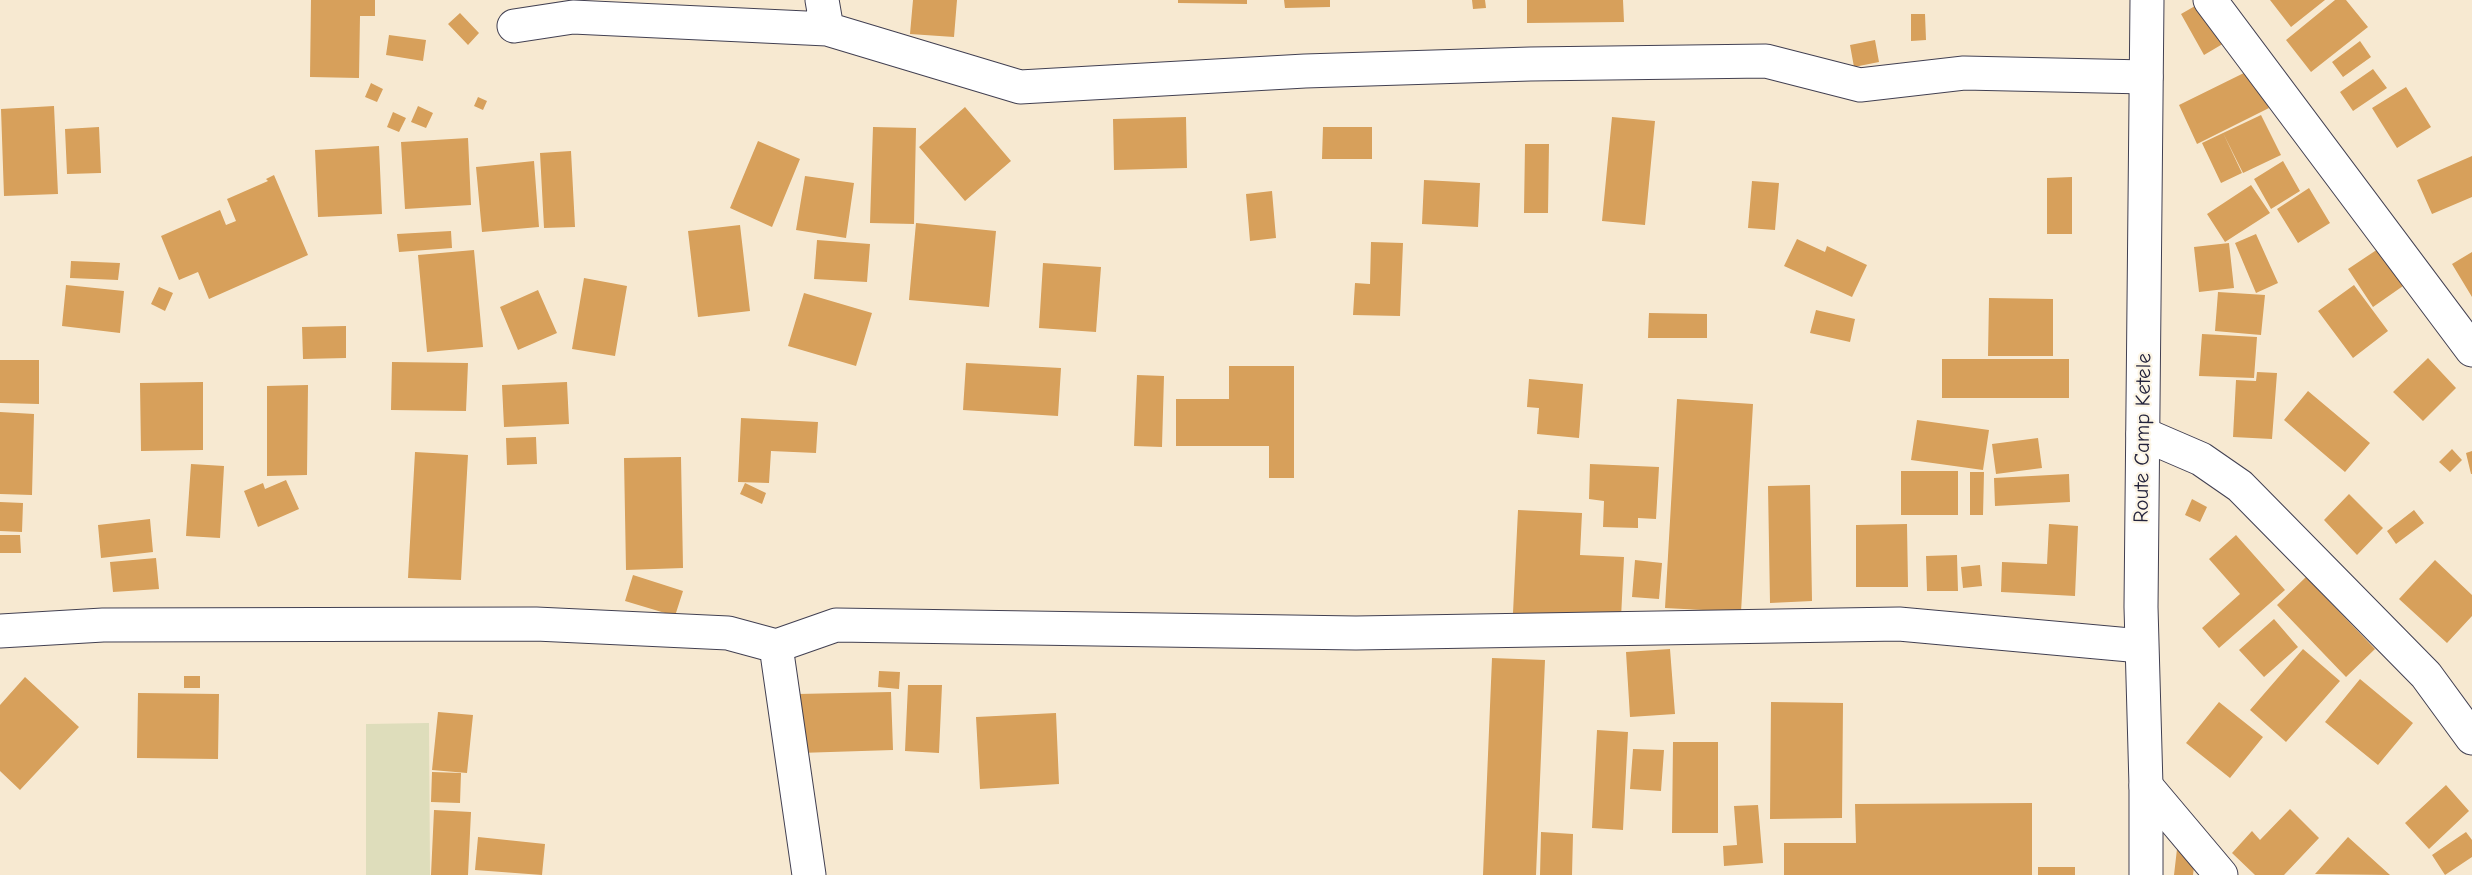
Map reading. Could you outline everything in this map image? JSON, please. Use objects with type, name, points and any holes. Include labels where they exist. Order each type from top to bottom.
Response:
[{"type":"street","name":"Route Camp Ketele","points":[[2146,875],[2146,786],[2141,646],[2147,0]]},
{"type":"street","points":[[2210,0],[2472,350]]},
{"type":"street","points":[[514,26],[573,17],[825,15],[1020,87],[1305,71],[1530,64],[1766,61],[1860,85],[1964,73],[2146,77]]},
{"type":"street","points":[[2143,434],[2201,459],[2240,486],[2426,675],[2472,738]]},
{"type":"street","points":[[0,631],[103,625],[536,624],[728,633],[776,646],[836,625],[1356,633],[1899,624],[2141,646]]},
{"type":"street","points":[[776,646],[809,875]]},
{"type":"street","points":[[2146,786],[2221,875]]},
{"type":"shaded area","points":[[429,723],[430,875],[366,875],[366,724]]},
{"type":"building","points":[[311,0],[375,0],[375,16],[360,16],[359,78],[310,77]]},
{"type":"building","points":[[913,0],[957,0],[954,37],[910,34]]},
{"type":"building","points":[[1178,0],[1247,0],[1247,4],[1178,3]]},
{"type":"building","points":[[1284,0],[1330,0],[1330,7],[1285,8]]},
{"type":"building","points":[[1472,0],[1485,0],[1486,8],[1473,9]]},
{"type":"building","points":[[1527,0],[1623,0],[1624,22],[1527,23]]},
{"type":"building","points":[[2270,0],[2325,0],[2291,27]]},
{"type":"building","points":[[2335,0],[2346,0],[2368,27],[2311,72],[2286,40]]},
{"type":"building","points":[[2202,2],[2226,42],[2204,55],[2181,14]]},
{"type":"building","points":[[460,13],[479,33],[468,45],[448,24]]},
{"type":"building","points":[[1911,14],[1925,14],[1926,40],[1911,41]]},
{"type":"building","points":[[389,35],[426,40],[423,61],[386,55]]},
{"type":"building","points":[[1875,40],[1879,62],[1854,67],[1850,45]]},
{"type":"building","points":[[2360,41],[2371,57],[2343,77],[2332,62]]},
{"type":"building","points":[[2373,69],[2387,88],[2353,111],[2340,92]]},
{"type":"building","points":[[2250,70],[2269,108],[2197,144],[2179,105]]},
{"type":"building","points":[[371,83],[383,89],[377,102],[365,97]]},
{"type":"building","points":[[2406,87],[2431,127],[2397,148],[2372,108]]},
{"type":"building","points":[[478,97],[487,101],[483,110],[474,106]]},
{"type":"building","points":[[54,106],[58,194],[4,196],[1,109]]},
{"type":"building","points":[[418,106],[433,113],[426,128],[411,122]]},
{"type":"building","points":[[965,107],[1011,161],[965,201],[919,147]]},
{"type":"building","points":[[393,112],[406,118],[399,132],[387,127]]},
{"type":"building","points":[[2261,115],[2281,155],[2243,173],[2223,133]]},
{"type":"building","points":[[1186,117],[1187,168],[1114,170],[1113,119]]},
{"type":"building","points":[[1612,117],[1655,121],[1645,225],[1602,221]]},
{"type":"building","points":[[99,127],[101,173],[67,174],[65,129]]},
{"type":"building","points":[[873,127],[916,128],[914,224],[870,223]]},
{"type":"building","points":[[1323,127],[1372,127],[1372,159],[1322,159]]},
{"type":"building","points":[[2223,133],[2242,173],[2221,183],[2202,143]]},
{"type":"building","points":[[468,138],[471,205],[405,209],[401,142]]},
{"type":"building","points":[[758,141],[800,159],[772,227],[730,208]]},
{"type":"building","points":[[1525,144],[1549,144],[1548,213],[1524,213]]},
{"type":"building","points":[[379,146],[382,214],[318,217],[315,150]]},
{"type":"building","points":[[571,151],[575,227],[544,228],[540,153]]},
{"type":"building","points":[[2472,156],[2472,197],[2432,214],[2417,180]]},
{"type":"building","points":[[534,161],[539,227],[482,232],[476,167]]},
{"type":"building","points":[[2283,161],[2300,191],[2271,209],[2254,179]]},
{"type":"building","points":[[274,175],[308,255],[209,299],[198,272],[179,280],[161,236],[220,210],[226,225],[236,221],[227,199],[268,181],[266,179]]},
{"type":"building","points":[[805,176],[854,183],[846,238],[796,230]]},
{"type":"building","points":[[2072,177],[2072,234],[2047,234],[2047,178]]},
{"type":"building","points":[[1424,180],[1480,183],[1478,227],[1422,224]]},
{"type":"building","points":[[1752,181],[1779,183],[1775,230],[1748,228]]},
{"type":"building","points":[[2251,185],[2270,213],[2225,242],[2207,214]]},
{"type":"building","points":[[2309,188],[2330,223],[2298,243],[2277,209]]},
{"type":"building","points":[[1272,191],[1276,238],[1250,241],[1246,194]]},
{"type":"building","points":[[916,223],[996,231],[989,307],[909,300]]},
{"type":"building","points":[[740,225],[750,311],[698,317],[688,231]]},
{"type":"building","points":[[451,231],[452,248],[399,252],[397,234]]},
{"type":"building","points":[[2256,234],[2278,283],[2256,293],[2235,243]]},
{"type":"building","points":[[1797,239],[1825,252],[1827,246],[1867,265],[1852,297],[1784,266]]},
{"type":"building","points":[[817,240],[870,244],[867,282],[814,279]]},
{"type":"building","points":[[1371,242],[1403,243],[1400,316],[1353,315],[1355,283],[1370,284]]},
{"type":"building","points":[[2229,243],[2234,288],[2199,292],[2194,247]]},
{"type":"building","points":[[2378,249],[2403,286],[2373,307],[2348,269]]},
{"type":"building","points":[[474,250],[483,347],[427,352],[418,255]]},
{"type":"building","points":[[2472,252],[2472,297],[2452,264]]},
{"type":"building","points":[[71,261],[120,263],[118,280],[70,278]]},
{"type":"building","points":[[1043,263],[1101,267],[1096,332],[1039,328]]},
{"type":"building","points":[[584,278],[627,286],[615,356],[572,349]]},
{"type":"building","points":[[66,285],[124,291],[120,333],[62,326]]},
{"type":"building","points":[[2354,285],[2388,331],[2353,358],[2318,311]]},
{"type":"building","points":[[159,287],[173,293],[165,311],[151,304]]},
{"type":"building","points":[[538,290],[557,333],[518,350],[500,307]]},
{"type":"building","points":[[2218,292],[2265,295],[2261,335],[2215,331]]},
{"type":"building","points":[[804,293],[872,313],[856,366],[788,346]]},
{"type":"building","points":[[1989,298],[2053,299],[2053,356],[1988,356]]},
{"type":"building","points":[[1816,310],[1855,319],[1850,342],[1810,333]]},
{"type":"building","points":[[1649,313],[1707,314],[1707,338],[1648,338]]},
{"type":"building","points":[[346,326],[346,358],[303,359],[302,327]]},
{"type":"building","points":[[2202,334],[2257,337],[2254,378],[2199,376]]},
{"type":"building","points":[[2428,358],[2456,388],[2423,421],[2393,392]]},
{"type":"building","points":[[1942,359],[2069,359],[2069,398],[1942,398]]},
{"type":"building","points":[[0,360],[39,360],[39,404],[0,403]]},
{"type":"building","points":[[392,362],[468,363],[466,411],[391,410]]},
{"type":"building","points":[[966,363],[1061,368],[1058,416],[963,410]]},
{"type":"building","points":[[1229,366],[1294,366],[1294,478],[1269,478],[1269,446],[1176,446],[1176,399],[1229,399]]},
{"type":"building","points":[[2257,372],[2277,373],[2272,439],[2233,437],[2236,380],[2256,381]]},
{"type":"building","points":[[1137,375],[1164,376],[1162,447],[1134,446]]},
{"type":"building","points":[[1529,379],[1583,384],[1579,438],[1537,434],[1539,408],[1527,407]]},
{"type":"building","points":[[203,382],[203,450],[141,451],[140,383]]},
{"type":"building","points":[[567,382],[569,424],[504,427],[502,385]]},
{"type":"building","points":[[308,385],[307,475],[267,476],[267,386]]},
{"type":"building","points":[[2308,391],[2370,443],[2345,472],[2284,420]]},
{"type":"building","points":[[1677,399],[1753,404],[1741,612],[1665,608]]},
{"type":"building","points":[[0,412],[34,414],[32,495],[0,494]]},
{"type":"building","points":[[741,418],[818,422],[816,453],[771,451],[769,483],[738,482]]},
{"type":"building","points":[[1917,420],[1989,430],[1983,470],[1911,460]]},
{"type":"building","points":[[536,437],[537,464],[507,465],[506,438]]},
{"type":"building","points":[[2038,438],[2042,468],[1996,474],[1992,444]]},
{"type":"building","points":[[2452,449],[2462,460],[2450,472],[2439,462]]},
{"type":"building","points":[[2472,451],[2472,474],[2471,474],[2466,453]]},
{"type":"building","points":[[415,452],[468,455],[461,580],[408,578]]},
{"type":"building","points":[[681,457],[683,568],[626,570],[624,458]]},
{"type":"building","points":[[191,464],[224,466],[220,538],[186,536]]},
{"type":"building","points":[[1590,464],[1659,467],[1656,519],[1638,518],[1638,528],[1603,527],[1604,501],[1589,499]]},
{"type":"building","points":[[1901,471],[1958,471],[1958,515],[1901,515]]},
{"type":"building","points":[[1970,472],[1984,472],[1983,515],[1970,515]]},
{"type":"building","points":[[2069,474],[2070,502],[1995,506],[1994,478]]},
{"type":"building","points":[[286,480],[299,509],[258,527],[244,491],[263,483],[265,489]]},
{"type":"building","points":[[745,483],[766,493],[762,504],[740,494]]},
{"type":"building","points":[[1810,485],[1812,601],[1770,603],[1768,486]]},
{"type":"building","points":[[2349,494],[2383,528],[2357,555],[2324,520]]},
{"type":"building","points":[[2192,499],[2207,507],[2200,522],[2185,515]]},
{"type":"building","points":[[0,502],[23,503],[22,532],[0,531]]},
{"type":"building","points":[[1518,510],[1582,513],[1580,555],[1624,557],[1621,618],[1513,613]]},
{"type":"building","points":[[2414,510],[2424,523],[2396,544],[2387,531]]},
{"type":"building","points":[[150,519],[153,552],[101,558],[98,525]]},
{"type":"building","points":[[1907,524],[1908,587],[1856,587],[1856,525]]},
{"type":"building","points":[[2049,524],[2078,526],[2075,596],[2001,592],[2002,562],[2047,564]]},
{"type":"building","points":[[0,535],[20,535],[21,553],[0,553]]},
{"type":"building","points":[[2236,535],[2285,590],[2219,648],[2202,628],[2240,594],[2209,559]]},
{"type":"building","points":[[1957,555],[1958,591],[1927,591],[1926,556]]},
{"type":"building","points":[[156,558],[159,589],[113,592],[110,562]]},
{"type":"building","points":[[1635,560],[1662,563],[1659,599],[1632,597]]},
{"type":"building","points":[[2435,560],[2472,595],[2472,616],[2447,643],[2399,599]]},
{"type":"building","points":[[1980,565],[1982,586],[1963,588],[1961,567]]},
{"type":"building","points":[[633,575],[683,591],[675,616],[625,601]]},
{"type":"building","points":[[2306,577],[2375,649],[2346,677],[2277,605]]},
{"type":"building","points":[[2274,619],[2298,647],[2264,677],[2239,650]]},
{"type":"building","points":[[1670,649],[1675,714],[1630,717],[1626,652]]},
{"type":"building","points":[[2303,649],[2340,681],[2286,742],[2250,710]]},
{"type":"building","points":[[1492,658],[1545,660],[1536,875],[1483,875]]},
{"type":"building","points":[[879,671],[900,672],[899,689],[878,687]]},
{"type":"building","points":[[184,676],[200,676],[200,688],[184,688]]},
{"type":"building","points":[[25,677],[79,727],[20,790],[0,771],[0,705]]},
{"type":"building","points":[[2360,679],[2413,723],[2378,765],[2325,722]]},
{"type":"building","points":[[908,685],[942,685],[939,753],[905,751]]},
{"type":"building","points":[[891,692],[893,750],[799,753],[798,694]]},
{"type":"building","points":[[138,693],[219,694],[218,759],[137,758]]},
{"type":"building","points":[[1771,702],[1843,703],[1842,818],[1770,819]]},
{"type":"building","points":[[2219,702],[2263,737],[2230,778],[2186,743]]},
{"type":"building","points":[[438,712],[473,715],[467,773],[432,770]]},
{"type":"building","points":[[1056,713],[1059,784],[980,789],[976,717]]},
{"type":"building","points":[[1597,730],[1628,732],[1623,830],[1592,828]]},
{"type":"building","points":[[1673,742],[1718,742],[1718,833],[1672,833]]},
{"type":"building","points":[[1633,749],[1664,750],[1661,791],[1630,789]]},
{"type":"building","points":[[432,772],[461,773],[460,803],[431,802]]},
{"type":"building","points":[[2446,785],[2469,811],[2429,849],[2405,823]]},
{"type":"building","points":[[2032,803],[2032,875],[1784,875],[1784,843],[1856,843],[1855,804]]},
{"type":"building","points":[[1758,805],[1763,863],[1724,866],[1723,846],[1737,845],[1734,806]]},
{"type":"building","points":[[2290,809],[2319,838],[2284,875],[2255,875],[2232,853],[2252,831],[2260,840]]},
{"type":"building","points":[[434,810],[471,812],[468,875],[431,875]]},
{"type":"building","points":[[1541,832],[1573,834],[1572,875],[1540,875]]},
{"type":"building","points":[[2466,832],[2472,840],[2472,857],[2445,875],[2432,855]]},
{"type":"building","points":[[478,837],[545,844],[542,875],[475,870]]},
{"type":"building","points":[[2348,837],[2390,875],[2315,874]]},
{"type":"building","points":[[2177,849],[2196,851],[2193,875],[2174,875]]},
{"type":"building","points":[[2038,867],[2075,867],[2075,875],[2038,875]]}]
